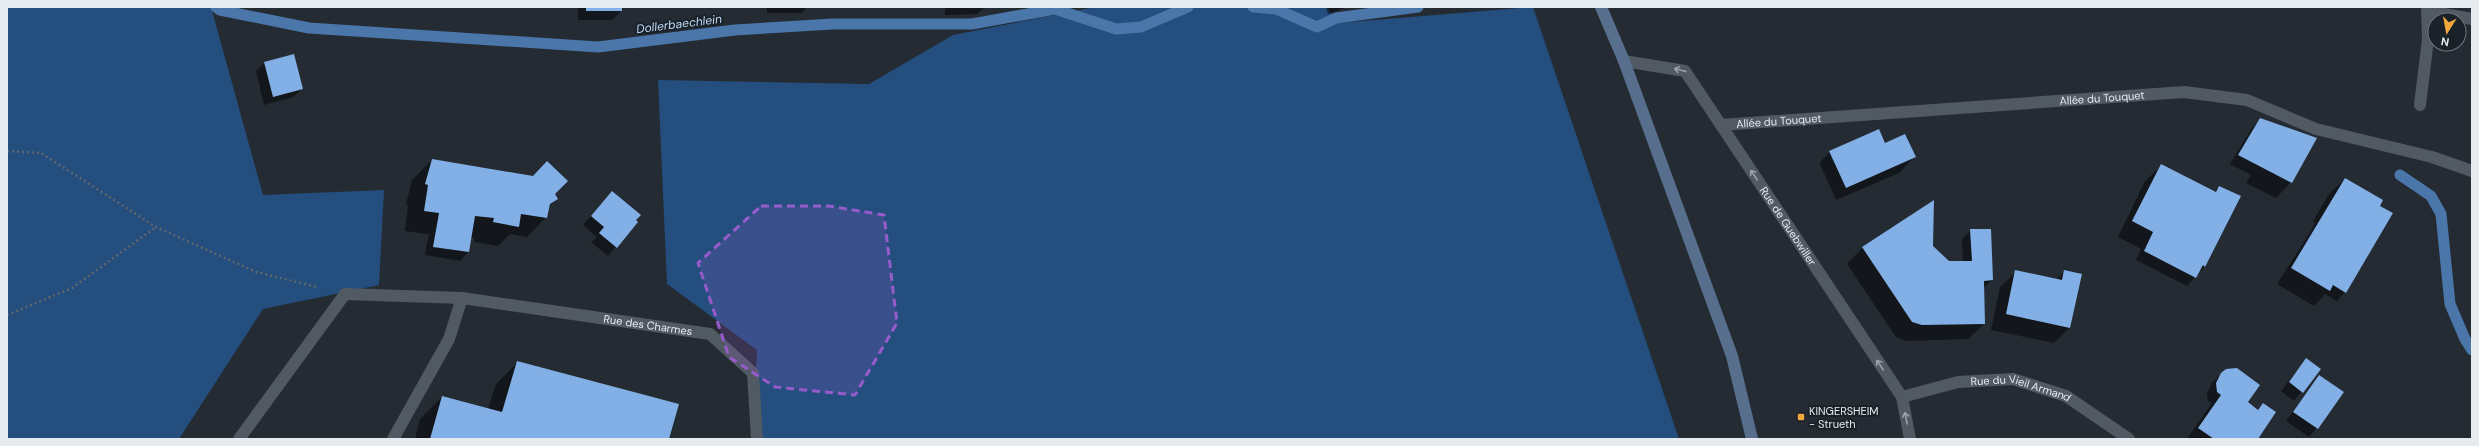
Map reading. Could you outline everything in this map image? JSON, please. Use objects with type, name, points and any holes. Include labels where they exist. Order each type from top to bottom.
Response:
[{"type":"main road","points":[[1601,7],[1624,61],[1732,356],[1752,439]]},
{"type":"street","points":[[2420,105],[2428,39],[2427,9],[2472,19]]},
{"type":"street","name":"Rue de Guebwiller","points":[[1624,61],[1685,71],[1902,397],[1910,439]]},
{"type":"street","name":"Allée du Touquet","points":[[1721,125],[2184,92],[2247,100],[2316,129],[2432,156],[2472,171]]},
{"type":"street","points":[[239,439],[345,294]]},
{"type":"street","name":"Rue des Charmes","points":[[345,294],[462,298],[710,334],[753,373],[757,439]]},
{"type":"street","points":[[393,439],[449,339],[462,298]]},
{"type":"street","name":"Rue du Vieil Armand","points":[[1902,397],[1958,382],[2013,379],[2066,396],[2129,439]]},
{"type":"path","points":[[7,151],[41,153],[156,226],[256,272],[345,294]]},
{"type":"path","points":[[7,315],[72,288],[156,226]]},
{"type":"highlighted area","points":[[761,206],[829,206],[884,215],[897,323],[855,395],[775,387],[729,357],[698,263]]},
{"type":"shaded area","points":[[7,7],[211,7],[263,195],[384,190],[379,285],[263,309],[179,439],[7,439]]},
{"type":"shaded area","points":[[1095,7],[1327,7],[1338,23],[1533,7],[1679,439],[753,439],[757,350],[667,284],[658,80],[869,84],[953,35]]},
{"type":"building","points":[[586,7],[622,7],[622,11],[586,11]]},
{"type":"building","points":[[294,54],[303,89],[273,97],[264,62]]},
{"type":"building","points":[[2260,118],[2317,138],[2292,183],[2238,155]]},
{"type":"building","points":[[1879,129],[1885,143],[1905,134],[1916,157],[1846,188],[1829,151]]},
{"type":"building","points":[[432,159],[533,176],[547,161],[568,181],[555,194],[558,199],[550,204],[547,218],[521,214],[519,227],[493,222],[494,218],[475,216],[469,252],[433,247],[439,213],[424,211],[428,185],[425,184]]},
{"type":"building","points":[[2161,164],[2216,192],[2219,186],[2241,196],[2205,267],[2203,265],[2196,278],[2144,251],[2153,232],[2132,221]]},
{"type":"building","points":[[2345,178],[2383,200],[2380,206],[2393,213],[2346,293],[2333,285],[2330,291],[2291,268]]},
{"type":"building","points":[[612,191],[641,215],[636,220],[638,222],[617,248],[599,233],[604,227],[591,216]]},
{"type":"building","points":[[1934,200],[1933,246],[1949,261],[1972,261],[1970,229],[1991,229],[1993,280],[1984,281],[1985,324],[1922,325],[1912,322],[1862,247]]},
{"type":"building","points":[[2015,270],[2062,280],[2064,270],[2082,274],[2070,328],[2006,314]]},
{"type":"building","points":[[2306,358],[2321,369],[2303,393],[2289,382]]},
{"type":"building","points":[[517,361],[679,404],[669,439],[430,439],[442,396],[502,412]]},
{"type":"building","points":[[2237,368],[2260,385],[2248,402],[2258,410],[2263,403],[2276,412],[2258,439],[2214,439],[2198,428],[2221,395],[2217,392],[2216,383],[2221,373],[2226,369]]},
{"type":"building","points":[[2319,375],[2344,392],[2318,429],[2293,412]]},
{"type":"waterway","name":"Dollerbaechlein","points":[[216,7],[220,10],[309,28],[598,47],[735,30],[833,24],[972,24],[1055,9],[1116,29],[1141,27],[1188,7]]},
{"type":"waterway","name":"Dollerbaechlein","points":[[1253,7],[1276,9],[1317,27],[1336,18],[1418,7]]},
{"type":"waterway","name":"Dollerbaechlein","points":[[2400,175],[2431,196],[2441,214],[2450,304],[2465,339],[2472,350]]},
{"type":"place","name":"KINGERSHEIM - Strueth","points":[[1801,417]]}]
